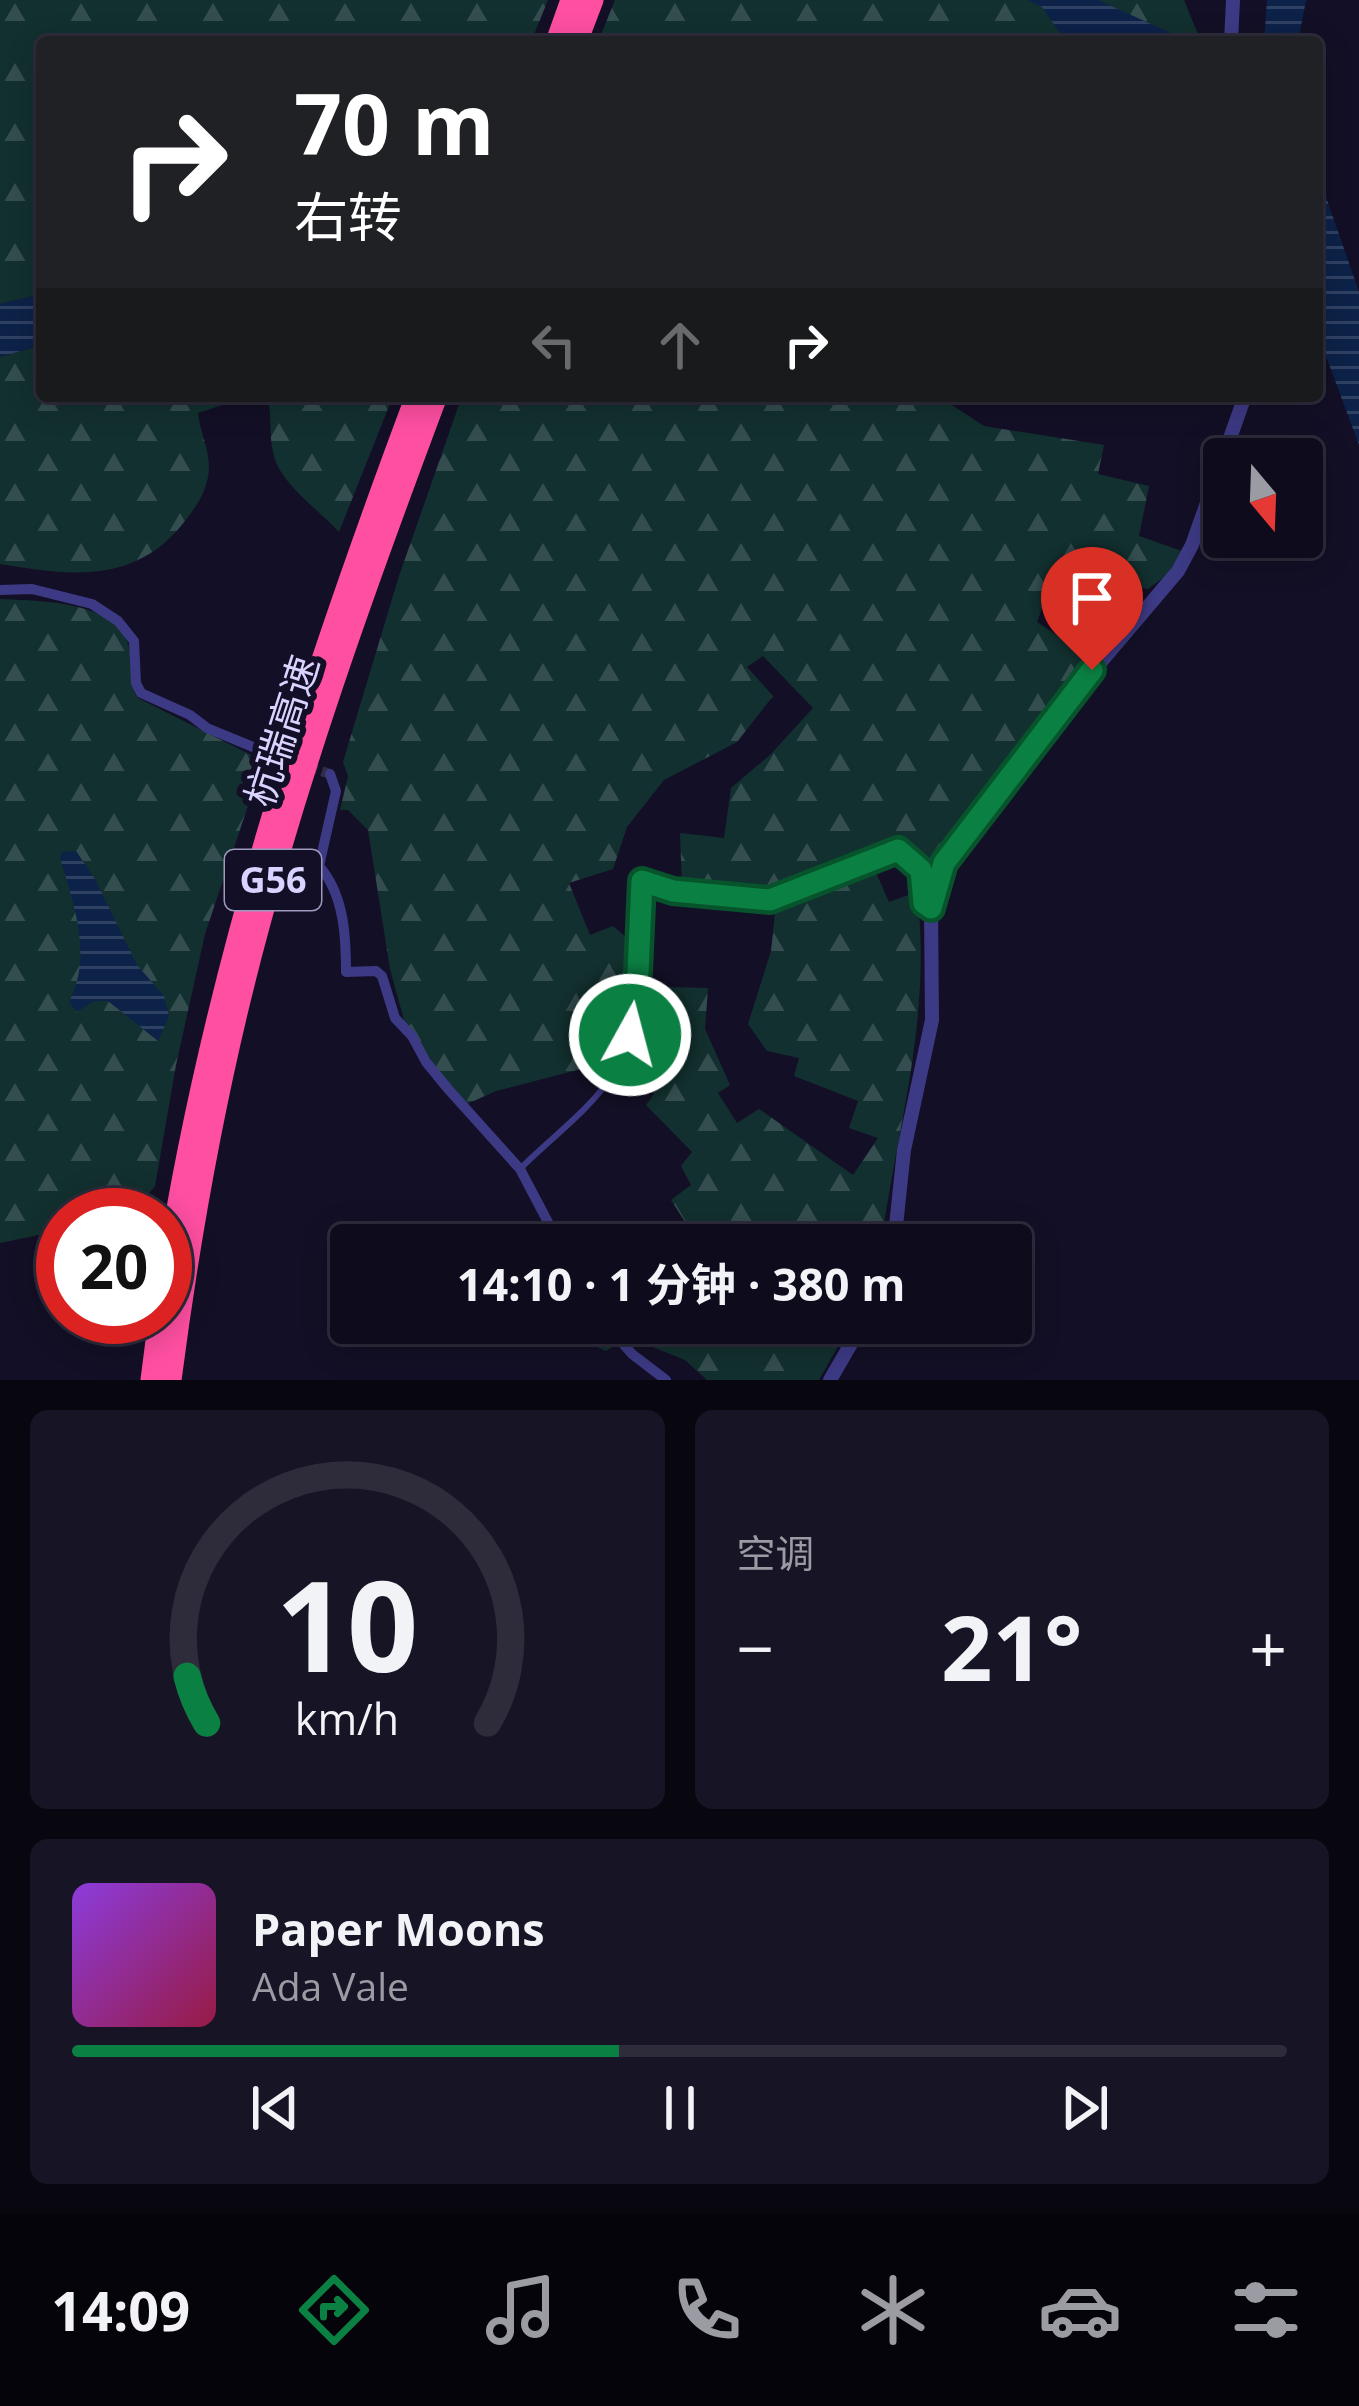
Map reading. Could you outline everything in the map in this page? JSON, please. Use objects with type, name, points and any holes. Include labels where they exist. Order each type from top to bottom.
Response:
[{"type":"highway","points":[[558,36],[572,0]]},
{"type":"highway","points":[[579,36],[593,0]]},
{"type":"highway","name":"杭瑞高速","points":[[182,1188],[241,916],[313,686],[414,402]]},
{"type":"highway","name":"杭瑞高速","points":[[171,1380],[213,1124],[260,921],[332,693],[435,402]]},
{"type":"highway","points":[[151,1380],[156,1344]]},
{"type":"street","points":[[1231,36],[1233,0]]},
{"type":"street","points":[[896,1224],[904,1150],[932,1020],[931,908],[939,874],[1038,736],[1178,571],[1192,545],[1243,402]]},
{"type":"street","points":[[0,590],[32,589],[92,604],[126,628],[134,640],[136,683],[141,693],[265,752]]},
{"type":"street","points":[[330,774],[336,791],[320,866],[334,886],[346,940],[346,972],[376,971],[382,976],[395,1018],[449,1090],[520,1169],[549,1224]]},
{"type":"street","points":[[623,1344],[666,1380]]},
{"type":"street","points":[[830,1380],[851,1344]]},
{"type":"lane","points":[[520,1169],[608,1082],[622,1058],[630,1035],[638,972],[642,881],[673,891],[770,900],[898,850],[921,870],[924,903],[931,908]]},
{"type":"green space","points":[[0,0],[548,0],[533,36],[36,36],[36,295],[0,304]]},
{"type":"green space","points":[[615,0],[1184,0],[1201,36],[600,36]]},
{"type":"green space","points":[[36,347],[36,402],[232,402],[198,413],[208,476],[196,506],[162,545],[120,567],[97,571],[0,564],[0,357]]},
{"type":"green space","points":[[268,402],[391,402],[339,532],[292,487],[278,466]]},
{"type":"green space","points":[[460,402],[947,402],[984,426],[1104,445],[1098,474],[1149,486],[1139,536],[1182,551],[1167,575],[1148,589],[1054,574],[1037,622],[1090,657],[932,863],[901,841],[870,859],[889,902],[917,892],[920,938],[917,1027],[885,1224],[686,1224],[671,1200],[691,1185],[681,1166],[692,1152],[646,1105],[654,1094],[646,1076],[662,1076],[668,987],[708,988],[705,1029],[730,1085],[718,1093],[737,1123],[759,1109],[853,1175],[878,1138],[849,1128],[858,1101],[794,1076],[799,1058],[767,1051],[748,1024],[771,951],[777,894],[682,888],[680,833],[724,838],[731,788],[813,708],[763,656],[747,667],[773,696],[737,742],[664,780],[627,827],[613,869],[569,883],[590,935],[613,926],[629,940],[630,979],[619,982],[608,1062],[496,1091],[467,1104],[442,1077],[404,1020],[390,969],[368,830],[348,810],[340,810],[348,776],[343,762],[399,576]]},
{"type":"green space","points":[[0,599],[72,606],[107,618],[128,643],[138,698],[263,761],[205,934],[155,1186],[36,1188],[36,1236],[0,1243]]},
{"type":"green space","points":[[590,1344],[617,1344],[606,1351]]},
{"type":"green space","points":[[645,1344],[839,1344],[819,1380],[707,1380],[685,1360]]},
{"type":"water","points":[[1028,0],[1098,0],[1174,36],[1062,36],[1042,7]]},
{"type":"water","points":[[1267,0],[1306,0],[1299,36],[1264,36]]},
{"type":"water","points":[[1323,184],[1359,292],[1359,445],[1323,348]]},
{"type":"water","points":[[36,295],[36,347],[0,357],[0,304]]},
{"type":"water","points":[[76,851],[137,965],[164,996],[169,1016],[158,1041],[108,1001],[94,1001],[77,1012],[69,1002],[80,967],[80,949],[60,858],[62,852]]},
{"type":"tunnel","points":[[265,752],[330,774]]},
{"type":"route","points":[[630,1035],[642,881],[673,891],[770,900],[898,850],[921,870],[924,903],[931,908],[944,863],[1092,670]]}]
